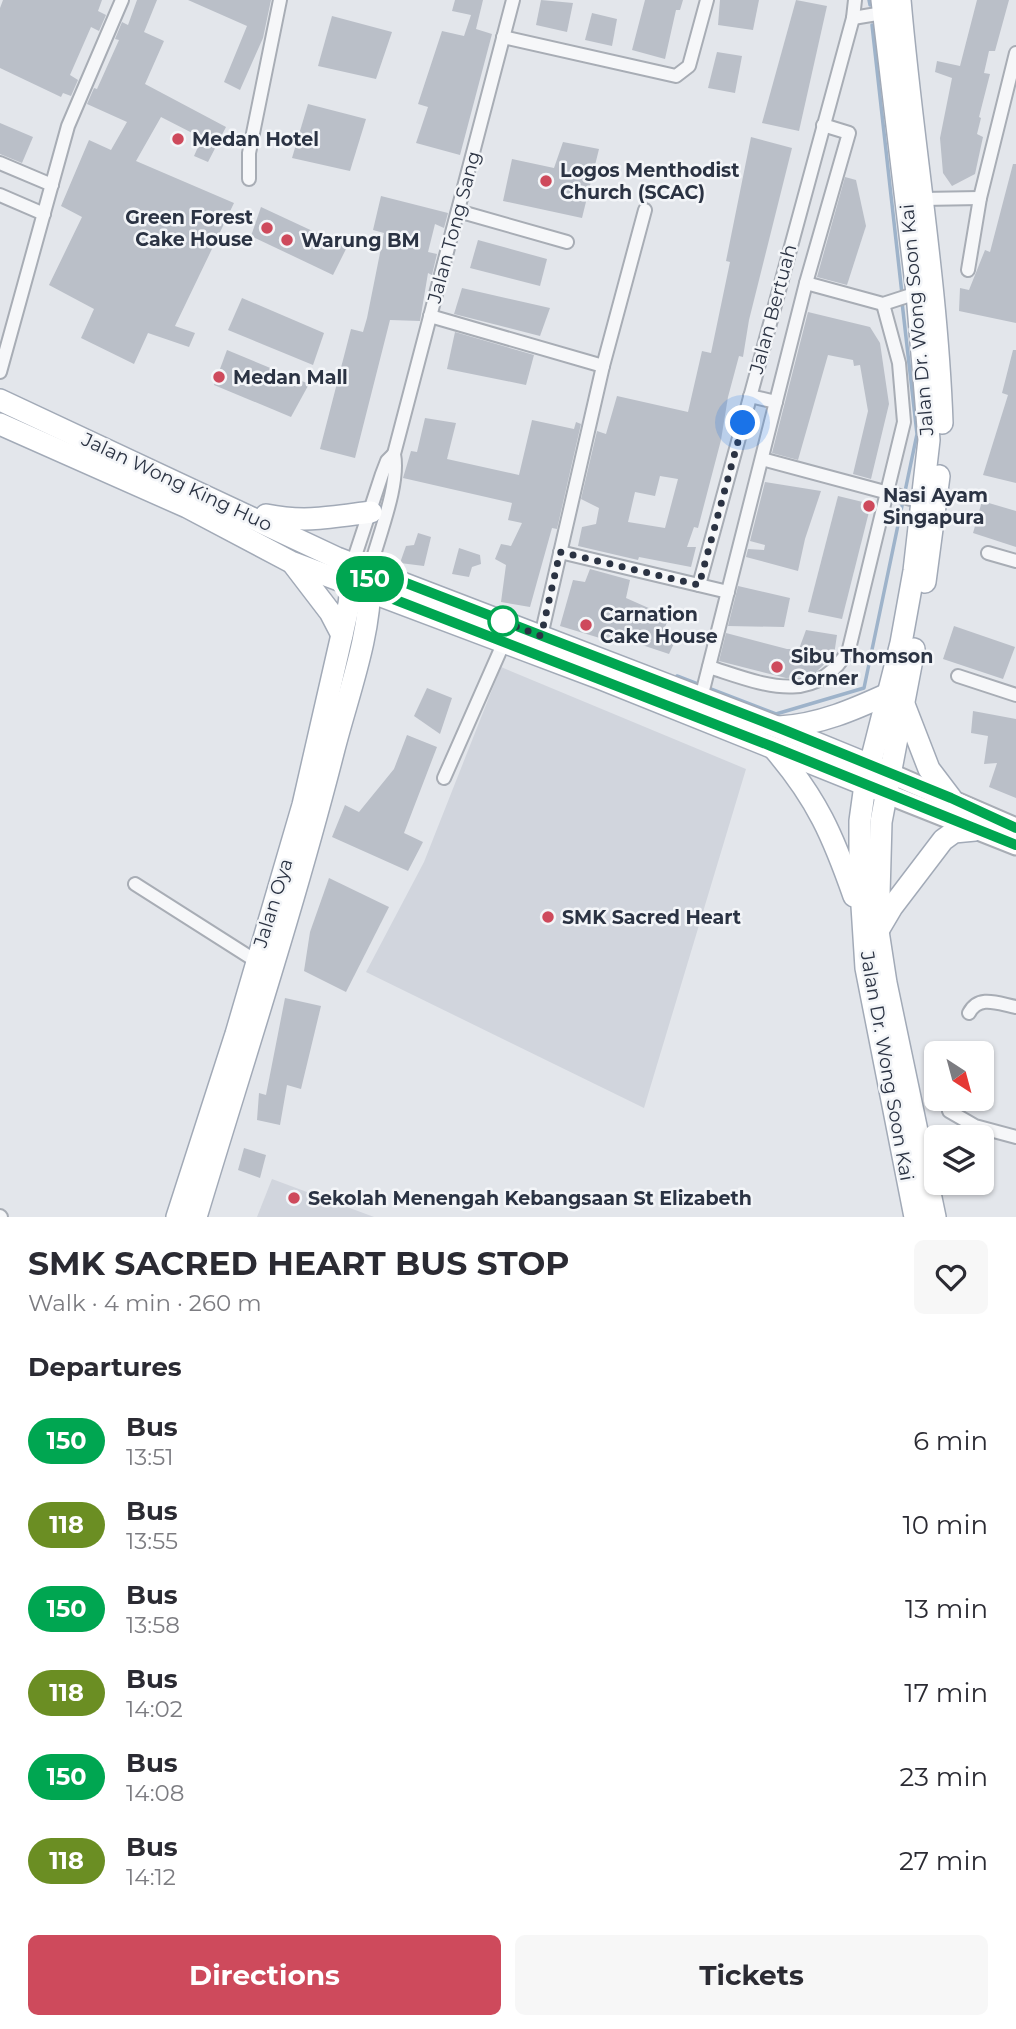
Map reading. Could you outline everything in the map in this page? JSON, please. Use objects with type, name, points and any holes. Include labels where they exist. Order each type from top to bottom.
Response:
[{"type":"main road","name":"Jalan Dr. Wong Soon Kai","points":[[888,4],[910,114],[922,199],[938,338],[943,429],[932,544],[877,779],[860,821],[870,924],[886,983],[935,1217]]},
{"type":"main road","name":"Jalan Dr. Wong Soon Kai","points":[[888,4],[912,295],[928,409],[929,440],[903,497],[912,583],[897,699]]},
{"type":"main road","name":"Jalan Wong King Huo","points":[[0,400],[337,558],[362,566]]},
{"type":"main road","name":"Jalan Wong King Huo","points":[[0,424],[187,507],[291,562],[361,587]]},
{"type":"main road","points":[[240,511],[303,520],[331,519],[371,512]]},
{"type":"main road","points":[[291,562],[351,642],[379,616],[425,612]]},
{"type":"main road","points":[[362,566],[541,636],[705,684],[774,736],[827,824],[870,924],[892,907],[943,840],[954,832],[975,830]]},
{"type":"main road","name":"Jalan Oya","points":[[196,1217],[272,971],[319,806],[361,587],[362,566]]},
{"type":"main road","points":[[361,587],[504,642],[774,736],[877,779],[975,830],[1016,845]]},
{"type":"main road","name":"Jalan Oya","points":[[177,1217],[236,1034],[351,642]]},
{"type":"main road","points":[[774,736],[799,726],[897,699],[929,769],[951,798]]},
{"type":"main road","points":[[877,779],[951,798],[1016,828]]},
{"type":"main road","name":"Jalan Dr. Wong Soon Kai","points":[[870,924],[866,968],[915,1217]]},
{"type":"street","points":[[0,372],[68,126],[122,0]]},
{"type":"street","points":[[248,179],[249,153],[281,0]]},
{"type":"street","name":"Jalan Tong Sang","points":[[362,566],[393,484],[396,463],[394,454],[513,0]]},
{"type":"street","points":[[503,37],[676,76],[689,66],[707,0]]},
{"type":"street","name":"Jalan Bertuah","points":[[699,585],[853,18],[855,0]]},
{"type":"street","points":[[853,18],[888,4]]},
{"type":"street","points":[[968,270],[980,198],[1016,53]]},
{"type":"street","points":[[823,125],[849,133],[806,283],[705,684],[786,688],[823,678],[840,665],[849,649],[903,497],[904,422],[899,363],[886,303]]},
{"type":"street","points":[[0,163],[52,185]]},
{"type":"street","points":[[0,195],[44,214]]},
{"type":"street","points":[[922,199],[980,198]]},
{"type":"street","points":[[541,636],[603,366],[645,210]]},
{"type":"street","points":[[458,211],[567,242]]},
{"type":"street","points":[[806,283],[886,303],[912,295]]},
{"type":"street","points":[[430,317],[603,366]]},
{"type":"street","points":[[0,320],[13,326]]},
{"type":"street","points":[[750,396],[776,402]]},
{"type":"street","name":"Jalan Tong Sang","points":[[362,566],[371,512],[387,461],[394,454]]},
{"type":"street","points":[[762,460],[903,497]]},
{"type":"street","points":[[560,552],[728,592]]},
{"type":"street","points":[[988,553],[1016,561]]},
{"type":"street","points":[[444,778],[504,642]]},
{"type":"street","points":[[958,676],[1016,695]]},
{"type":"street","points":[[135,884],[256,961]]},
{"type":"street","points":[[969,1013],[973,1005],[981,1001],[1016,1007]]},
{"type":"street","points":[[949,1111],[975,1126],[1016,1137]]},
{"type":"shaded area","name":"SMK Sacred Heart","points":[[501,667],[746,769],[644,1108],[366,972],[424,862]]},
{"type":"shaded area","name":"Sekolah Menengah Kebangsaan St Elizabeth","points":[[272,1179],[374,1217],[257,1217]]},
{"type":"building","points":[[3,0],[102,0],[98,11],[106,15],[99,31],[91,27],[70,75],[78,80],[71,96],[63,93],[61,97],[0,68],[0,8]]},
{"type":"building","points":[[137,0],[157,0],[144,32],[164,41],[145,84],[226,127],[208,162],[194,156],[202,138],[161,117],[136,161],[234,203],[175,326],[195,333],[189,347],[148,333],[134,364],[81,338],[94,309],[49,285],[82,217],[61,206],[89,140],[111,150],[127,122],[87,104],[94,88],[97,89],[119,40],[115,39],[122,22],[128,25]]},
{"type":"building","points":[[188,0],[271,0],[263,38],[240,90],[224,82],[247,26]]},
{"type":"building","points":[[455,0],[483,0],[476,29],[492,34],[460,155],[416,143],[428,107],[418,104],[442,31],[464,36],[471,15],[452,11]]},
{"type":"building","points":[[541,0],[573,3],[567,32],[536,25]]},
{"type":"building","points":[[645,0],[683,0],[680,10],[676,10],[665,59],[632,50]]},
{"type":"building","points":[[720,0],[759,0],[753,30],[718,25]]},
{"type":"building","points":[[796,0],[827,6],[799,131],[762,123]]},
{"type":"building","points":[[977,0],[1009,0],[995,51],[989,51],[984,73],[990,74],[979,117],[981,118],[977,134],[983,137],[975,174],[952,186],[943,173],[940,138],[952,78],[935,72],[937,61],[960,66]]},
{"type":"building","points":[[592,13],[617,19],[612,46],[585,40]]},
{"type":"building","points":[[332,16],[392,32],[376,79],[318,66]]},
{"type":"building","points":[[717,52],[742,56],[735,93],[708,88]]},
{"type":"building","points":[[308,104],[366,119],[350,171],[292,158]]},
{"type":"building","points":[[0,123],[33,137],[22,163],[0,154]]},
{"type":"building","points":[[751,137],[792,148],[749,320],[743,357],[739,356],[728,397],[721,440],[698,528],[694,527],[687,547],[696,547],[691,567],[639,557],[638,560],[578,546],[582,527],[596,524],[599,508],[581,499],[597,431],[606,434],[617,396],[688,412],[702,351],[711,353],[730,262],[726,261]],"holes":[[[660,476],[678,479],[665,528],[628,522],[635,492],[655,496]]]},
{"type":"building","points":[[563,142],[599,149],[582,218],[503,201],[512,159],[554,168]]},
{"type":"building","points":[[1013,164],[1016,164],[1016,323],[959,311],[960,288],[969,290],[985,250],[990,252]]},
{"type":"building","points":[[845,177],[856,180],[866,226],[847,285],[817,277]]},
{"type":"building","points":[[381,196],[448,213],[444,228],[435,224],[428,252],[437,254],[432,275],[428,273],[420,321],[390,320],[355,458],[320,449],[351,329],[363,332],[367,318],[384,233],[373,230]]},
{"type":"building","points":[[261,207],[347,247],[333,275],[251,236]]},
{"type":"building","points":[[478,240],[547,259],[540,286],[470,268]]},
{"type":"building","points":[[462,288],[550,308],[540,336],[454,314]]},
{"type":"building","points":[[242,298],[324,333],[313,365],[228,330]]},
{"type":"building","points":[[808,312],[870,327],[880,343],[889,404],[871,479],[853,474],[868,411],[860,365],[854,366],[853,360],[828,355],[798,460],[772,453]]},
{"type":"building","points":[[455,332],[534,355],[526,385],[447,369]]},
{"type":"building","points":[[227,350],[309,384],[291,417],[214,385]]},
{"type":"building","points":[[1013,350],[1016,350],[1016,483],[983,475],[1008,395],[1002,393]]},
{"type":"building","points":[[425,418],[456,423],[447,459],[519,475],[532,420],[574,429],[576,422],[581,424],[557,529],[552,528],[530,607],[501,602],[506,565],[495,559],[501,544],[511,546],[522,523],[508,520],[512,503],[403,478],[411,451],[417,452]]},
{"type":"building","points":[[765,482],[821,491],[805,539],[798,571],[746,557],[748,549],[764,550],[765,545],[750,541]]},
{"type":"building","points":[[838,496],[871,504],[842,619],[808,612]]},
{"type":"building","points":[[982,501],[1016,511],[1016,547],[973,533]]},
{"type":"building","points":[[418,533],[431,537],[424,566],[400,563],[406,546],[414,545]]},
{"type":"building","points":[[459,548],[480,555],[481,564],[472,567],[469,577],[452,574]]},
{"type":"building","points":[[590,569],[630,580],[626,598],[669,617],[662,635],[676,639],[669,654],[615,636],[613,642],[560,626],[573,580],[585,582]]},
{"type":"building","points":[[738,586],[790,598],[784,627],[728,626]]},
{"type":"building","points":[[954,626],[1015,647],[1003,679],[943,659]]},
{"type":"building","points":[[806,630],[837,635],[834,655],[816,672],[786,678],[719,661],[726,633],[787,649],[799,649]]},
{"type":"building","points":[[427,688],[452,698],[440,734],[414,716]]},
{"type":"building","points":[[973,711],[1016,719],[1016,798],[989,787],[997,763],[984,764],[988,736],[971,733]]},
{"type":"building","points":[[407,735],[437,747],[404,833],[423,842],[408,871],[332,837],[345,805],[359,812],[394,769]]},
{"type":"building","points":[[329,878],[389,907],[346,992],[304,971],[310,932]]},
{"type":"building","points":[[285,998],[321,1006],[301,1089],[287,1085],[280,1125],[257,1120],[259,1093],[266,1095]]},
{"type":"building","points":[[244,1148],[266,1155],[260,1178],[238,1170]]},
{"type":"waterway","points":[[869,0],[870,5]]},
{"type":"waterway","points":[[872,25],[902,294]]},
{"type":"waterway","points":[[677,676],[776,714],[864,688],[917,434],[902,302]]},
{"type":"bus line","name":"150","points":[[1016,828],[951,798],[777,727],[370,569],[370,590],[599,678],[1016,845]]},
{"type":"place","name":"Medan Hotel","points":[[178,139]]},
{"type":"place","name":"Logos Menthodist Church (SCAC)","points":[[546,181]]},
{"type":"place","name":"Green Forest Cake House","points":[[267,228]]},
{"type":"place","name":"Warung BM","points":[[287,240]]},
{"type":"place","name":"Medan Mall","points":[[219,377]]},
{"type":"place","name":"Nasi Ayam Singapura","points":[[869,506]]},
{"type":"place","name":"Carnation Cake House","points":[[586,625]]},
{"type":"place","name":"Sibu Thomson Corner","points":[[777,667]]},
{"type":"place","name":"SMK Sacred Heart","points":[[548,917]]},
{"type":"place","name":"Sekolah Menengah Kebangsaan St Elizabeth","points":[[294,1198]]},
{"type":"route","points":[[503,621],[492,617],[541,636],[560,552],[699,585],[743,423]]}]
